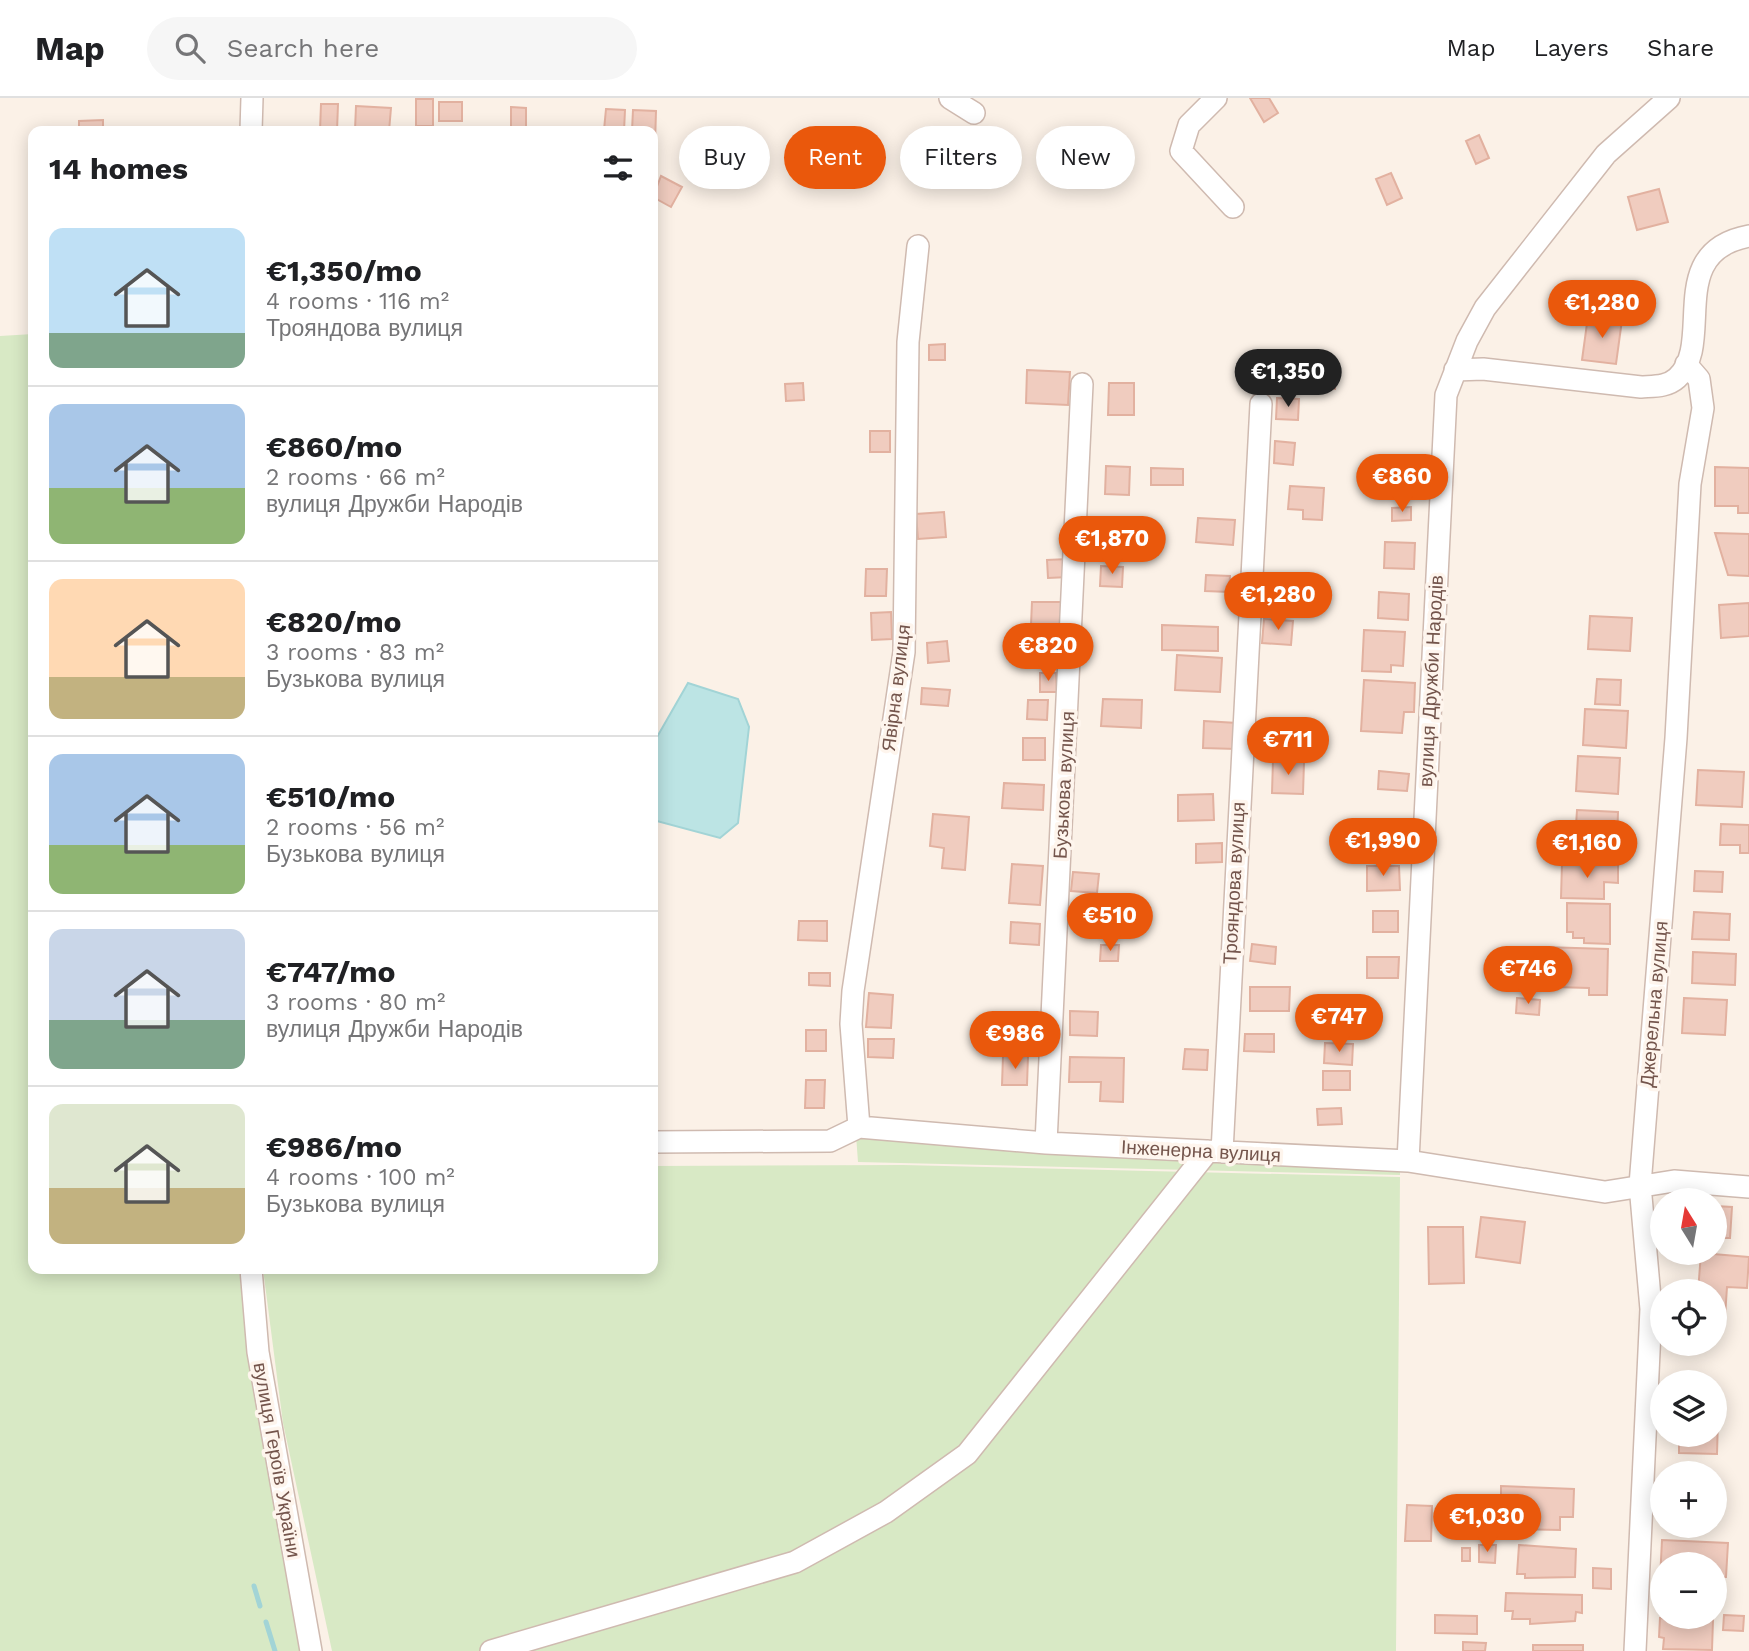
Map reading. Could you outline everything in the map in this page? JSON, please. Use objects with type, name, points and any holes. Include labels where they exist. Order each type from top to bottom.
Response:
[{"type":"street","points":[[251,126],[252,98]]},
{"type":"street","points":[[950,98],[974,113]]},
{"type":"street","points":[[1216,98],[1189,125],[1181,151],[1233,206]]},
{"type":"street","name":"вулиця Дружби Народів","points":[[1408,1161],[1446,409],[1455,370],[1485,308],[1606,154],[1670,98]]},
{"type":"street","points":[[1455,370],[1483,369],[1641,387],[1664,385],[1678,377],[1686,364],[1691,349],[1694,303],[1704,265],[1716,250],[1749,236]]},
{"type":"street","name":"Явірна вулиця","points":[[859,1128],[851,1024],[853,991],[904,652],[908,342],[918,246]]},
{"type":"street","name":"Джерельна вулиця","points":[[1635,1651],[1651,1309],[1640,1185],[1676,738],[1690,484],[1703,408],[1699,379],[1686,364]]},
{"type":"street","name":"Бузькова вулиця","points":[[1046,1143],[1082,384]]},
{"type":"street","name":"Трояндова вулиця","points":[[1215,1151],[1261,404]]},
{"type":"street","name":"Інженерна вулиця","points":[[658,1142],[830,1141],[859,1128],[1046,1143],[1408,1161],[1605,1192],[1674,1181],[1749,1187]]},
{"type":"street","points":[[491,1651],[795,1562],[887,1512],[967,1454],[1215,1151]]},
{"type":"street","name":"вулиця Героїв України","points":[[251,1274],[258,1352],[312,1651]]},
{"type":"green space","points":[[28,334],[28,1274],[240,1274],[248,1350],[307,1651],[0,1651],[0,336]]},
{"type":"green space","points":[[856,1135],[1400,1163],[1400,1175],[858,1162]]},
{"type":"green space","points":[[903,1165],[1400,1177],[1396,1651],[332,1651],[283,1423],[264,1274],[658,1274],[658,1166]]},
{"type":"water","points":[[688,683],[738,699],[749,727],[738,823],[720,838],[658,821],[658,735]]},
{"type":"building","points":[[1250,98],[1269,98],[1278,113],[1264,122]]},
{"type":"building","points":[[416,99],[433,99],[433,126],[416,126]]},
{"type":"building","points":[[439,102],[462,102],[462,121],[439,121]]},
{"type":"building","points":[[321,104],[338,104],[337,126],[320,126]]},
{"type":"building","points":[[356,106],[391,108],[389,126],[355,126]]},
{"type":"building","points":[[511,107],[526,108],[526,126],[511,126]]},
{"type":"building","points":[[606,109],[625,110],[624,126],[604,126]]},
{"type":"building","points":[[633,110],[656,111],[656,126],[632,126]]},
{"type":"building","points":[[103,120],[103,126],[79,126],[79,121]]},
{"type":"building","points":[[1479,135],[1489,158],[1476,164],[1466,141]]},
{"type":"building","points":[[1391,173],[1402,198],[1387,205],[1376,179]]},
{"type":"building","points":[[661,176],[679,185],[681,189],[671,207],[658,200]]},
{"type":"building","points":[[1659,189],[1668,222],[1637,230],[1628,197]]},
{"type":"building","points":[[1588,316],[1622,320],[1616,364],[1582,360]]},
{"type":"building","points":[[945,344],[945,360],[929,360],[929,345]]},
{"type":"building","points":[[1313,365],[1336,367],[1335,389],[1312,387]]},
{"type":"building","points":[[1027,370],[1070,372],[1068,405],[1026,403]]},
{"type":"building","points":[[803,383],[804,400],[786,401],[785,384]]},
{"type":"building","points":[[1109,383],[1134,383],[1134,415],[1108,415]]},
{"type":"building","points":[[1277,398],[1299,399],[1298,420],[1276,419]]},
{"type":"building","points":[[870,431],[890,431],[890,452],[870,452]]},
{"type":"building","points":[[1275,441],[1295,443],[1293,465],[1274,463]]},
{"type":"building","points":[[1417,457],[1419,489],[1388,491],[1386,459]]},
{"type":"building","points":[[1106,466],[1130,467],[1129,495],[1105,494]]},
{"type":"building","points":[[1715,467],[1749,468],[1749,513],[1738,513],[1738,506],[1715,506]]},
{"type":"building","points":[[1151,468],[1183,469],[1183,485],[1151,485]]},
{"type":"building","points":[[1290,486],[1324,488],[1322,520],[1303,519],[1303,510],[1288,509]]},
{"type":"building","points":[[1411,507],[1411,520],[1392,521],[1392,508]]},
{"type":"building","points":[[944,512],[946,537],[918,539],[916,514]]},
{"type":"building","points":[[1198,518],[1235,520],[1233,545],[1196,542]]},
{"type":"building","points":[[1715,533],[1749,534],[1749,576],[1728,575]]},
{"type":"building","points":[[1385,542],[1415,543],[1414,569],[1384,568]]},
{"type":"building","points":[[1068,559],[1069,577],[1048,578],[1047,560]]},
{"type":"building","points":[[1101,566],[1123,567],[1122,587],[1100,586]]},
{"type":"building","points":[[866,569],[887,569],[886,596],[865,596]]},
{"type":"building","points":[[1266,574],[1292,575],[1291,598],[1265,597]]},
{"type":"building","points":[[1206,575],[1230,576],[1229,592],[1205,591]]},
{"type":"building","points":[[1379,592],[1409,594],[1408,620],[1378,618]]},
{"type":"building","points":[[1032,602],[1066,602],[1066,626],[1031,625]]},
{"type":"building","points":[[1749,603],[1749,636],[1721,638],[1719,605]]},
{"type":"building","points":[[891,612],[892,639],[872,640],[871,613]]},
{"type":"building","points":[[1590,616],[1632,618],[1630,651],[1588,649]]},
{"type":"building","points":[[1264,619],[1293,621],[1291,645],[1262,643]]},
{"type":"building","points":[[1162,625],[1218,627],[1218,651],[1162,650]]},
{"type":"building","points":[[1364,630],[1405,632],[1403,666],[1391,665],[1391,672],[1362,671]]},
{"type":"building","points":[[947,641],[949,661],[928,663],[927,643]]},
{"type":"building","points":[[1177,655],[1222,658],[1220,692],[1175,690]]},
{"type":"building","points":[[1040,673],[1056,673],[1057,692],[1040,692]]},
{"type":"building","points":[[1597,679],[1621,680],[1620,705],[1595,704]]},
{"type":"building","points":[[1364,680],[1415,683],[1414,712],[1404,712],[1402,733],[1361,731]]},
{"type":"building","points":[[922,688],[950,690],[948,706],[921,704]]},
{"type":"building","points":[[1103,699],[1142,700],[1141,728],[1101,726]]},
{"type":"building","points":[[1028,700],[1048,700],[1047,720],[1027,719]]},
{"type":"building","points":[[1585,709],[1628,711],[1626,748],[1583,745]]},
{"type":"building","points":[[1204,721],[1237,723],[1236,749],[1203,748]]},
{"type":"building","points":[[1023,738],[1045,738],[1045,760],[1023,760]]},
{"type":"building","points":[[1578,756],[1620,758],[1618,794],[1576,791]]},
{"type":"building","points":[[1273,760],[1304,762],[1303,794],[1272,793]]},
{"type":"building","points":[[1698,770],[1744,772],[1742,807],[1696,805]]},
{"type":"building","points":[[1379,771],[1409,774],[1407,791],[1378,789]]},
{"type":"building","points":[[1004,783],[1044,785],[1043,810],[1002,808]]},
{"type":"building","points":[[1213,794],[1214,820],[1178,821],[1178,795]]},
{"type":"building","points":[[1577,810],[1618,812],[1617,843],[1575,841]]},
{"type":"building","points":[[933,814],[969,817],[965,870],[942,868],[944,848],[930,846]]},
{"type":"building","points":[[1721,824],[1749,825],[1749,853],[1740,853],[1740,845],[1720,845]]},
{"type":"building","points":[[1222,843],[1222,862],[1196,863],[1196,844]]},
{"type":"building","points":[[1562,863],[1618,864],[1618,883],[1604,882],[1604,899],[1561,898]]},
{"type":"building","points":[[1012,864],[1043,866],[1040,905],[1009,903]]},
{"type":"building","points":[[1367,866],[1399,866],[1400,890],[1367,891]]},
{"type":"building","points":[[1695,871],[1723,872],[1722,892],[1694,891]]},
{"type":"building","points":[[1073,872],[1099,874],[1097,893],[1071,891]]},
{"type":"building","points":[[1567,903],[1610,904],[1610,944],[1584,943],[1584,938],[1573,938],[1573,932],[1567,932]]},
{"type":"building","points":[[1373,911],[1398,911],[1398,932],[1373,932]]},
{"type":"building","points":[[1694,912],[1730,914],[1729,940],[1692,939]]},
{"type":"building","points":[[799,921],[827,921],[827,941],[798,940]]},
{"type":"building","points":[[1011,922],[1040,924],[1039,945],[1010,943]]},
{"type":"building","points":[[1252,944],[1276,947],[1275,964],[1250,961]]},
{"type":"building","points":[[1101,945],[1119,945],[1118,961],[1100,961]]},
{"type":"building","points":[[1543,947],[1608,949],[1607,995],[1589,995],[1589,988],[1555,987],[1555,980],[1542,979]]},
{"type":"building","points":[[1693,952],[1736,954],[1735,985],[1692,983]]},
{"type":"building","points":[[1367,957],[1399,957],[1398,978],[1367,978]]},
{"type":"building","points":[[809,973],[830,973],[830,986],[809,985]]},
{"type":"building","points":[[1250,987],[1290,987],[1289,1011],[1250,1011]]},
{"type":"building","points":[[869,993],[893,995],[891,1028],[866,1027]]},
{"type":"building","points":[[1517,998],[1540,1000],[1539,1015],[1516,1013]]},
{"type":"building","points":[[1684,998],[1727,1000],[1725,1035],[1682,1033]]},
{"type":"building","points":[[1070,1011],[1098,1012],[1097,1036],[1070,1035]]},
{"type":"building","points":[[806,1030],[826,1030],[826,1051],[806,1051]]},
{"type":"building","points":[[1245,1034],[1274,1034],[1274,1052],[1244,1051]]},
{"type":"building","points":[[868,1039],[894,1039],[893,1058],[868,1057]]},
{"type":"building","points":[[1325,1043],[1353,1044],[1352,1065],[1324,1063]]},
{"type":"building","points":[[1185,1049],[1208,1050],[1207,1070],[1183,1069]]},
{"type":"building","points":[[1003,1056],[1028,1056],[1027,1085],[1002,1085]]},
{"type":"building","points":[[1070,1057],[1124,1058],[1123,1102],[1100,1101],[1101,1082],[1069,1082]]},
{"type":"building","points":[[1323,1071],[1350,1071],[1350,1090],[1323,1090]]},
{"type":"building","points":[[806,1080],[825,1080],[824,1108],[805,1108]]},
{"type":"building","points":[[1341,1108],[1342,1124],[1318,1125],[1317,1109]]},
{"type":"building","points":[[1727,1207],[1732,1207],[1730,1238],[1727,1238]]},
{"type":"building","points":[[1481,1217],[1525,1222],[1520,1263],[1476,1257]]},
{"type":"building","points":[[1428,1227],[1463,1227],[1464,1283],[1429,1284]]},
{"type":"building","points":[[1727,1255],[1749,1257],[1747,1288],[1727,1287],[1727,1279],[1699,1279],[1700,1265],[1727,1265]]},
{"type":"building","points":[[1679,1447],[1717,1447],[1717,1454],[1679,1453]]},
{"type":"building","points":[[1501,1486],[1574,1489],[1573,1517],[1560,1517],[1560,1530],[1516,1529],[1516,1525],[1509,1525],[1509,1515],[1501,1515]]},
{"type":"building","points":[[1407,1505],[1432,1506],[1431,1541],[1405,1541]]},
{"type":"building","points":[[1662,1540],[1728,1543],[1727,1560],[1727,1552],[1661,1552]]},
{"type":"building","points":[[1479,1545],[1496,1545],[1495,1563],[1479,1562]]},
{"type":"building","points":[[1519,1545],[1576,1549],[1575,1577],[1525,1578],[1525,1574],[1517,1574]]},
{"type":"building","points":[[1462,1548],[1470,1548],[1470,1561],[1462,1561]]},
{"type":"building","points":[[1593,1568],[1611,1569],[1611,1589],[1593,1588]]},
{"type":"building","points":[[1506,1593],[1582,1595],[1582,1613],[1576,1612],[1575,1621],[1530,1624],[1530,1619],[1512,1619],[1513,1611],[1505,1611]]},
{"type":"building","points":[[1435,1615],[1477,1616],[1477,1634],[1435,1633]]},
{"type":"building","points":[[1727,1615],[1744,1616],[1743,1631],[1723,1630],[1727,1629]]},
{"type":"building","points":[[1659,1629],[1713,1629],[1712,1650],[1663,1649],[1664,1638],[1659,1637]]},
{"type":"building","points":[[1463,1642],[1486,1643],[1485,1651],[1463,1651]]},
{"type":"building","points":[[1533,1645],[1583,1645],[1583,1651],[1533,1651]]},
{"type":"waterway","points":[[254,1586],[260,1606]]},
{"type":"waterway","points":[[266,1622],[275,1651]]}]
